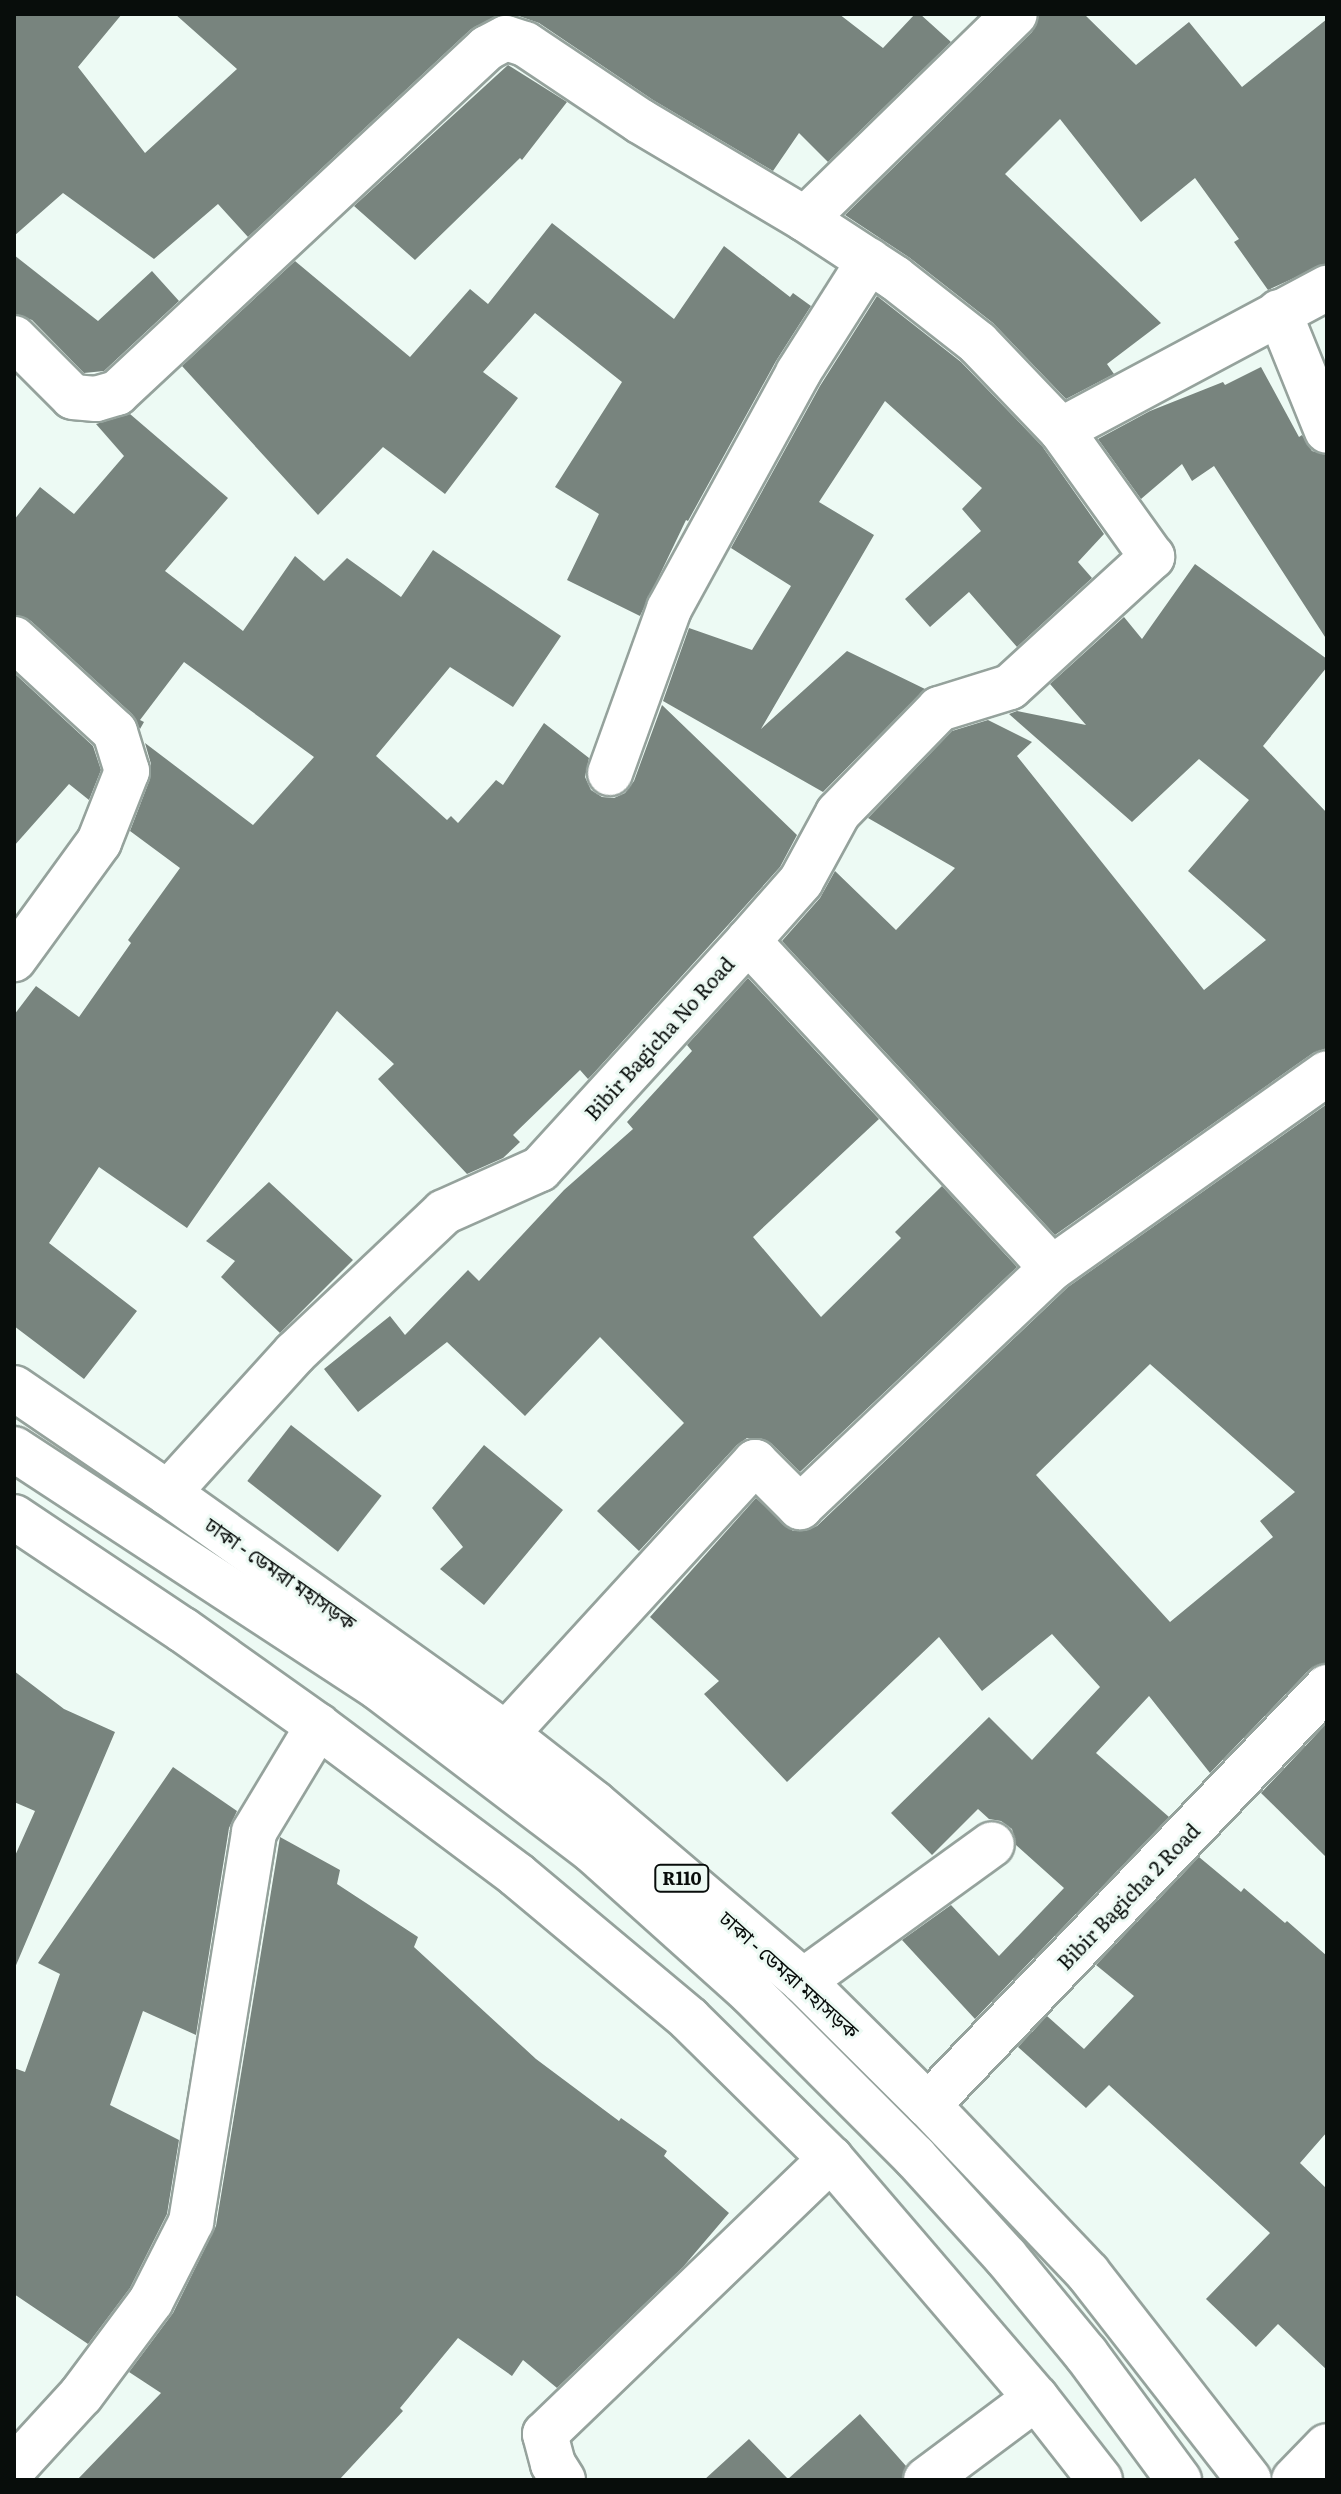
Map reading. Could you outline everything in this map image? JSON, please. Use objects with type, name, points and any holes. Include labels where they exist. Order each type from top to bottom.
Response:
[{"type":"main road","points":[[805,219],[1015,14]]},
{"type":"main road","points":[[14,338],[73,397],[96,399],[117,393],[487,48],[506,38],[525,44],[640,121],[805,219],[869,261],[978,343],[1061,430],[1152,557],[1010,687],[939,709],[838,813],[801,881],[748,941]]},
{"type":"main road","points":[[610,773],[669,609],[798,373],[869,261]]},
{"type":"main road","points":[[1061,430],[1327,288]]},
{"type":"main road","points":[[1279,312],[1327,431]]},
{"type":"main road","points":[[14,639],[115,732],[127,771],[99,842],[14,959]]},
{"type":"main road","name":"Bibir Bagicha No Road","points":[[168,1493],[295,1353],[444,1212],[540,1169],[748,941],[1052,1268]]},
{"type":"main road","points":[[506,1734],[755,1462],[800,1507],[1052,1268],[1327,1073]]},
{"type":"main road","name":"ঢাকা - ডেমরা মহাসড়ক","points":[[14,1388],[168,1493],[506,1734],[594,1803],[803,1981],[928,2105],[1088,2273],[1249,2480]]},
{"type":"main road","points":[[14,1449],[379,1688],[593,1851],[751,1993],[915,2157],[1006,2257],[1086,2354],[1179,2480]]},
{"type":"main road","points":[[14,1517],[183,1630],[318,1726],[517,1875],[689,2019],[831,2159],[1036,2398],[1100,2480]]},
{"type":"main road","name":"Bibir Bagicha 2 Road","points":[[928,2105],[1327,1687]]},
{"type":"main road","points":[[14,2468],[81,2395],[151,2301],[191,2222],[230,1964],[254,1832],[318,1726]]},
{"type":"main road","points":[[803,1981],[992,1844]]},
{"type":"main road","points":[[563,2480],[553,2464],[545,2434],[831,2159]]},
{"type":"main road","points":[[926,2480],[1036,2398]]},
{"type":"main road","points":[[1294,2480],[1327,2446]]},
{"type":"building","points":[[14,14],[122,14],[78,67],[145,153],[237,69],[175,14],[501,14],[470,30],[248,237],[218,204],[154,259],[63,193],[14,236]]},
{"type":"building","points":[[513,14],[839,14],[883,48],[915,14],[920,14],[951,42],[828,162],[799,133],[773,171],[653,100],[539,23]]},
{"type":"building","points":[[1039,14],[1084,14],[1136,65],[1189,22],[1242,87],[1327,19],[1327,263],[1268,290],[1234,242],[1239,239],[1195,178],[1141,222],[1060,119],[1005,174],[1161,323],[1107,364],[1114,374],[1066,399],[993,323],[910,258],[845,215],[1032,32]]},
{"type":"building","points":[[508,65],[567,102],[522,160],[520,158],[415,260],[354,206]]},
{"type":"building","points":[[552,223],[674,319],[724,246],[790,297],[793,293],[811,306],[776,361],[686,520],[640,616],[567,580],[599,514],[555,487],[622,382],[535,313],[483,372],[518,398],[445,494],[383,447],[318,515],[182,366],[295,261],[410,357],[470,289],[488,304]]},
{"type":"building","points":[[14,255],[98,321],[152,271],[179,301],[104,371],[84,373],[32,320],[14,314]]},
{"type":"building","points":[[877,296],[961,362],[1042,446],[1104,534],[1078,562],[1092,578],[1017,647],[969,592],[930,627],[905,599],[981,531],[962,509],[982,488],[885,401],[819,502],[874,535],[761,729],[847,651],[925,689],[823,792],[663,701],[689,628],[752,650],[791,586],[731,548],[820,386]]},
{"type":"building","points":[[1261,367],[1299,437],[1302,435],[1312,451],[1327,455],[1327,640],[1214,466],[1192,481],[1182,464],[1141,499],[1098,439],[1150,411],[1223,382],[1225,385]]},
{"type":"building","points":[[130,414],[228,498],[165,571],[243,631],[295,556],[324,581],[347,558],[401,597],[433,550],[561,636],[513,707],[450,667],[376,756],[447,820],[451,816],[458,823],[496,780],[503,785],[544,723],[589,758],[585,777],[591,790],[602,797],[614,798],[625,793],[634,781],[662,705],[797,835],[780,867],[593,1074],[588,1079],[580,1070],[513,1135],[520,1142],[503,1158],[467,1174],[378,1079],[394,1064],[337,1011],[187,1228],[99,1167],[49,1243],[137,1311],[84,1379],[14,1326],[14,1015],[36,986],[79,1017],[131,943],[128,940],[180,868],[130,831],[150,779],[151,764],[145,743],[253,825],[314,757],[184,662],[140,720],[144,722],[140,729],[132,714],[31,621],[14,615],[14,520],[40,487],[74,514],[124,456],[96,424]]},
{"type":"building","points":[[1195,564],[1327,659],[1327,667],[1263,746],[1327,813],[1327,1048],[1313,1053],[1055,1235],[782,941],[820,898],[835,871],[896,930],[955,868],[868,818],[952,731],[988,720],[1032,742],[1017,756],[1204,990],[1266,940],[1188,871],[1249,800],[1199,759],[1132,822],[1009,714],[1017,711],[1086,725],[1050,684],[1124,617],[1142,639]]},
{"type":"building","points":[[14,673],[93,746],[101,770],[89,800],[69,784],[14,846]]},
{"type":"building","points":[[748,978],[879,1119],[753,1237],[821,1317],[901,1238],[895,1232],[942,1186],[1017,1267],[800,1472],[772,1444],[760,1438],[747,1438],[639,1551],[597,1511],[684,1423],[600,1337],[525,1416],[447,1342],[358,1412],[324,1369],[390,1316],[405,1335],[468,1270],[479,1281],[564,1190],[633,1129],[627,1122],[692,1051],[687,1045]]},
{"type":"building","points":[[1327,1104],[1327,1663],[1309,1670],[1210,1773],[1149,1696],[1096,1753],[1169,1817],[975,2019],[902,1940],[951,1905],[999,1956],[1064,1888],[1016,1845],[1012,1829],[1001,1821],[989,1819],[978,1809],[932,1855],[891,1813],[989,1717],[1032,1760],[1100,1687],[1052,1634],[982,1691],[939,1637],[787,1782],[704,1694],[719,1681],[650,1617],[756,1498],[793,1531],[805,1531],[817,1526],[1068,1287]],"holes":[[[1150,1364],[1295,1492],[1260,1521],[1273,1537],[1170,1622],[1036,1475]]]},
{"type":"building","points":[[269,1182],[353,1260],[280,1333],[221,1277],[235,1261],[206,1241]]},
{"type":"building","points":[[291,1425],[382,1496],[338,1552],[247,1481]]},
{"type":"building","points":[[484,1445],[563,1510],[484,1605],[440,1569],[463,1547],[432,1508]]},
{"type":"building","points":[[14,1671],[64,1709],[115,1732],[14,1970],[14,1858],[35,1811],[14,1802]]},
{"type":"building","points":[[1327,1723],[1327,1858],[1261,1793]]},
{"type":"building","points":[[173,1767],[237,1811],[229,1828],[196,2035],[143,2011],[110,2105],[179,2140],[167,2214],[130,2288],[88,2344],[14,2294],[14,2068],[25,2072],[60,1974],[38,1963]]},
{"type":"building","points":[[280,1837],[340,1870],[337,1884],[418,1937],[414,1947],[536,2059],[619,2121],[621,2118],[667,2151],[664,2156],[729,2213],[683,2267],[557,2388],[523,2360],[512,2376],[458,2338],[400,2408],[403,2411],[339,2480],[77,2480],[161,2393],[129,2372],[173,2313],[216,2226]]},
{"type":"building","points":[[1199,1857],[1241,1892],[1244,1888],[1285,1923],[1287,1921],[1327,1956],[1327,2132],[1300,2163],[1327,2189],[1327,2370],[1278,2324],[1256,2347],[1206,2299],[1270,2233],[1109,2085],[1086,2108],[1018,2047],[1047,2016],[1084,2049],[1134,1996],[1096,1965]]},
{"type":"building","points":[[860,2414],[906,2466],[902,2480],[704,2480],[749,2439],[788,2479]]}]
